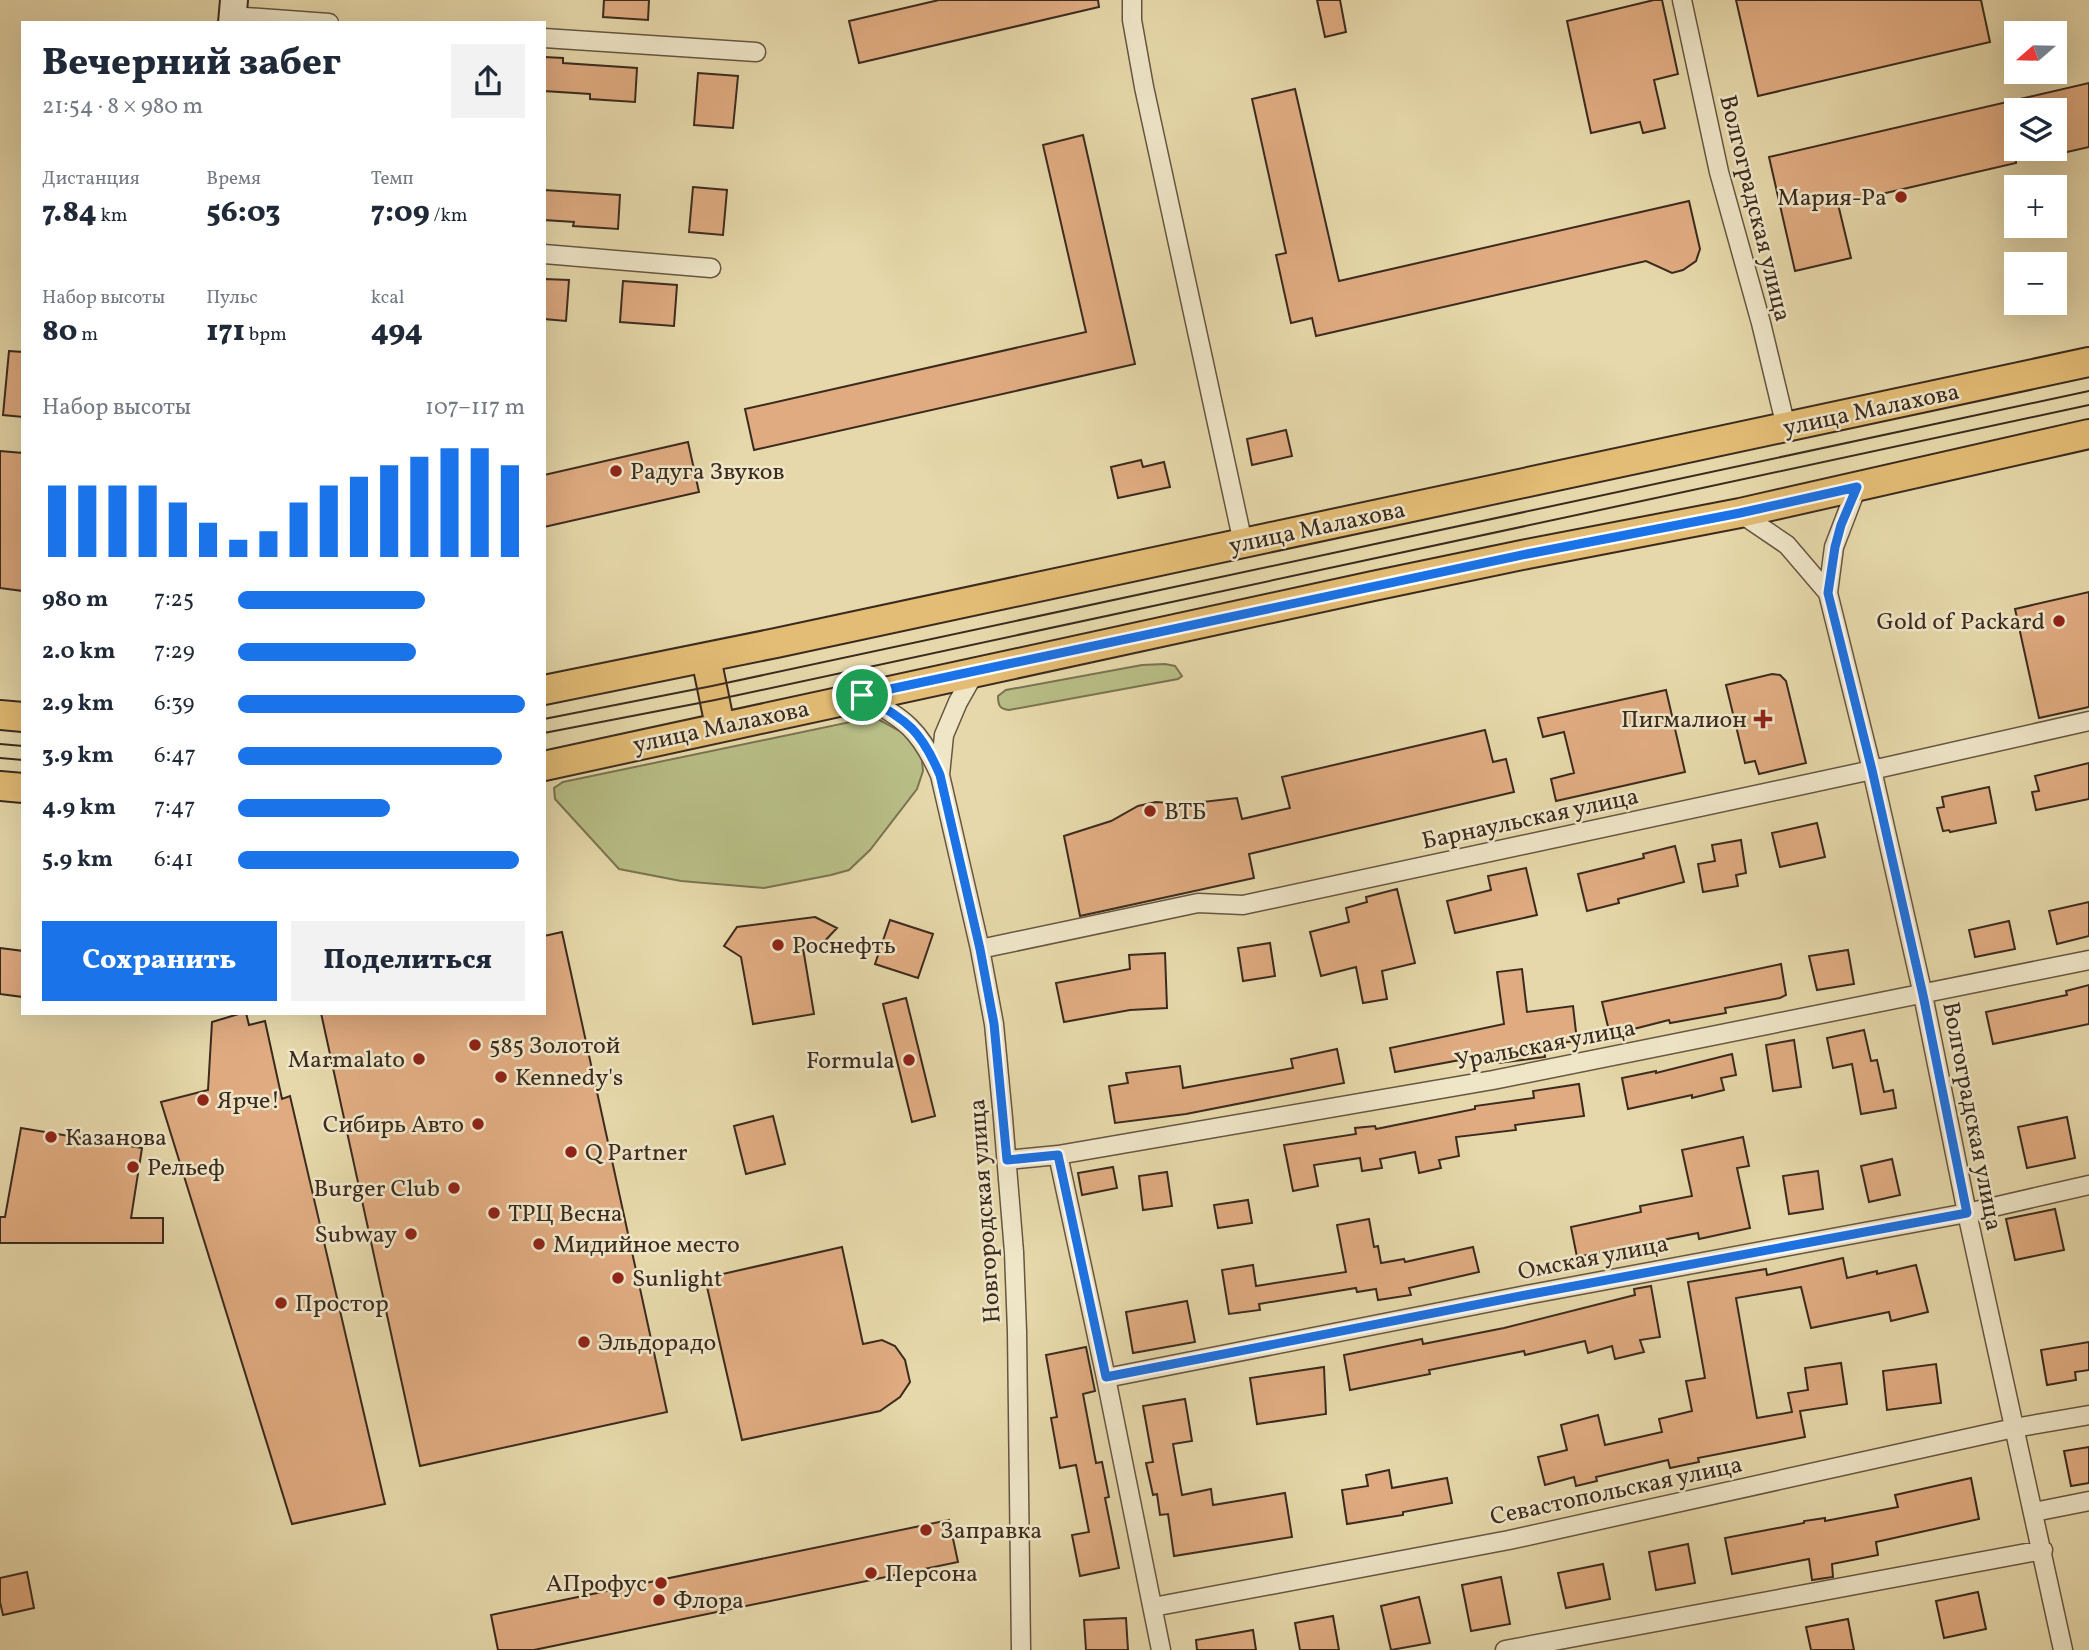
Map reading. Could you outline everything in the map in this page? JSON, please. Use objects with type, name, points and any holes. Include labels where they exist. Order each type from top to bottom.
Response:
[{"type":"main road","name":"улица Малахова","points":[[546,690],[706,658],[2089,362]]},
{"type":"main road","name":"улица Малахова","points":[[546,766],[862,695],[1527,554],[1740,513],[1968,459],[2089,434]]},
{"type":"main road","points":[[706,658],[720,726]]},
{"type":"main road","points":[[0,715],[21,718]]},
{"type":"main road","points":[[0,786],[21,788]]},
{"type":"street","points":[[1132,0],[1132,20],[1143,88],[1243,543]]},
{"type":"street","name":"Волгоградская улица","points":[[1682,0],[1719,172],[1761,323],[1786,427]]},
{"type":"street","points":[[233,13],[311,21]]},
{"type":"street","points":[[546,38],[756,52]]},
{"type":"street","points":[[546,254],[711,268]]},
{"type":"street","name":"Волгоградская улица","points":[[1857,487],[1841,525],[1828,593],[1872,770],[1923,995],[1967,1213],[2063,1650]]},
{"type":"street","name":"Волгоградская улица","points":[[1740,513],[1787,545],[1828,593]]},
{"type":"street","points":[[940,775],[944,735],[975,672]]},
{"type":"street","points":[[862,695],[913,727],[928,748],[940,775]]},
{"type":"street","name":"Барнаульская улица","points":[[980,949],[1198,903],[1243,905],[2089,721]]},
{"type":"street","name":"Новгородская улица","points":[[940,775],[980,949],[994,1024],[1007,1160],[1017,1331],[1021,1650]]},
{"type":"street","name":"Уральская улица","points":[[1007,1160],[1058,1155],[1493,1080],[2089,960]]},
{"type":"street","points":[[1058,1155],[1161,1650]]},
{"type":"street","name":"Омская улица","points":[[1106,1377],[1967,1213],[2089,1185]]},
{"type":"street","name":"Севастопольская улица","points":[[1153,1607],[1509,1540],[2014,1428],[2089,1415]]},
{"type":"street","points":[[2034,1512],[2089,1501]]},
{"type":"street","points":[[1505,1650],[2043,1550]]},
{"type":"green space","points":[[1142,665],[1175,666],[1182,676],[1178,679],[1009,710],[1002,708],[998,702],[998,696],[1006,690]]},
{"type":"green space","points":[[874,717],[909,736],[921,751],[923,771],[917,789],[870,850],[849,870],[831,875],[764,888],[681,881],[619,869],[555,799],[554,788],[563,782]]},
{"type":"building","points":[[604,0],[649,0],[648,20],[603,17]]},
{"type":"building","points":[[939,0],[1098,0],[1099,7],[859,63],[849,21]]},
{"type":"building","points":[[1317,0],[1340,0],[1346,32],[1325,37]]},
{"type":"building","points":[[1662,0],[1678,74],[1654,80],[1665,128],[1643,133],[1640,122],[1591,133],[1567,21]]},
{"type":"building","points":[[1736,0],[1981,0],[1990,42],[1758,96]]},
{"type":"building","points":[[546,57],[563,58],[563,63],[637,68],[635,102],[590,99],[590,94],[546,91]]},
{"type":"building","points":[[698,73],[738,76],[733,128],[694,125]]},
{"type":"building","points":[[2089,83],[2089,147],[2067,152],[2067,98],[2024,98]]},
{"type":"building","points":[[1295,89],[1339,281],[1689,201],[1700,249],[1696,261],[1683,270],[1672,273],[1646,261],[1316,336],[1312,318],[1291,323],[1276,255],[1286,253],[1252,99]]},
{"type":"building","points":[[2004,103],[2004,161],[2016,163],[1838,204],[1851,258],[1795,271],[1769,157]]},
{"type":"building","points":[[1083,135],[1135,364],[754,450],[745,409],[1086,332],[1043,145]]},
{"type":"building","points":[[693,187],[727,190],[723,235],[689,232]]},
{"type":"building","points":[[546,190],[620,195],[618,229],[573,226],[574,222],[546,220]]},
{"type":"building","points":[[546,279],[569,280],[566,321],[546,319]]},
{"type":"building","points":[[623,281],[677,285],[674,326],[620,322]]},
{"type":"building","points":[[9,351],[21,352],[21,417],[3,415]]},
{"type":"building","points":[[1286,430],[1292,456],[1252,465],[1247,439]]},
{"type":"building","points":[[688,442],[699,492],[546,527],[546,475]]},
{"type":"building","points":[[0,451],[21,453],[21,591],[0,588]]},
{"type":"building","points":[[1141,460],[1143,467],[1164,462],[1170,487],[1118,498],[1111,467]]},
{"type":"building","points":[[2089,592],[2089,707],[2039,718],[2015,609]]},
{"type":"building","points":[[1772,674],[1780,675],[1786,681],[1806,763],[1759,774],[1755,761],[1745,763],[1726,685]]},
{"type":"building","points":[[1666,690],[1685,772],[1556,801],[1551,779],[1574,773],[1564,732],[1543,737],[1538,718]]},
{"type":"building","points":[[1485,730],[1493,762],[1506,759],[1514,792],[1249,854],[1254,878],[1080,916],[1064,836],[1111,821],[1138,806],[1156,802],[1185,804],[1237,798],[1242,819],[1290,808],[1282,777]]},
{"type":"building","points":[[2089,763],[2089,799],[2036,810],[2032,792],[2039,791],[2035,776]]},
{"type":"building","points":[[1989,787],[1996,823],[1943,831],[1937,808],[1944,807],[1942,797]]},
{"type":"building","points":[[1817,823],[1825,857],[1780,867],[1772,833]]},
{"type":"building","points":[[1741,840],[1746,873],[1736,875],[1738,886],[1703,892],[1698,864],[1715,861],[1712,845]]},
{"type":"building","points":[[1675,846],[1684,882],[1618,899],[1619,903],[1587,911],[1578,874],[1644,858],[1643,854]]},
{"type":"building","points":[[1526,868],[1537,915],[1455,933],[1447,901],[1491,890],[1488,876]]},
{"type":"building","points":[[1397,889],[1415,963],[1382,971],[1387,999],[1363,1003],[1356,967],[1321,976],[1310,932],[1349,922],[1346,908],[1367,902],[1366,897]]},
{"type":"building","points":[[2089,902],[2089,936],[2057,944],[2049,911]]},
{"type":"building","points":[[815,917],[837,928],[821,945],[803,948],[814,1014],[753,1024],[741,957],[724,946],[737,927]]},
{"type":"building","points":[[890,920],[933,934],[918,978],[875,964]]},
{"type":"building","points":[[2009,921],[2015,949],[1975,957],[1969,930]]},
{"type":"building","name":"ТРЦ Весна","points":[[562,932],[667,1412],[420,1466],[321,1015],[546,1015],[546,936]]},
{"type":"building","points":[[1270,943],[1275,976],[1243,981],[1238,948]]},
{"type":"building","points":[[0,948],[21,951],[21,997],[0,994]]},
{"type":"building","points":[[1848,950],[1854,984],[1817,990],[1809,956]]},
{"type":"building","points":[[1165,953],[1167,1008],[1130,1010],[1064,1022],[1056,983],[1130,969],[1129,955]]},
{"type":"building","points":[[1781,964],[1786,995],[1780,998],[1725,1008],[1726,1013],[1670,1023],[1669,1020],[1610,1035],[1602,1002]]},
{"type":"building","points":[[1522,969],[1527,1012],[1573,1006],[1577,1041],[1544,1045],[1545,1057],[1499,1063],[1498,1053],[1395,1072],[1390,1048],[1504,1024],[1497,972]]},
{"type":"building","points":[[2089,985],[2089,1024],[1993,1044],[1986,1012],[2067,995],[2066,991]]},
{"type":"building","name":"Formula","points":[[906,998],[935,1116],[912,1122],[883,1004]]},
{"type":"building","name":"Простор","points":[[235,1015],[246,1015],[249,1025],[265,1021],[282,1099],[290,1096],[385,1504],[292,1524],[161,1102],[208,1090],[212,1022]]},
{"type":"building","points":[[1864,1030],[1871,1061],[1877,1060],[1884,1092],[1893,1090],[1896,1108],[1861,1114],[1852,1064],[1833,1068],[1827,1038]]},
{"type":"building","points":[[1794,1040],[1801,1087],[1773,1091],[1766,1045]]},
{"type":"building","points":[[1337,1049],[1344,1083],[1186,1114],[1115,1123],[1109,1086],[1128,1083],[1126,1073],[1180,1066],[1183,1088],[1293,1068],[1291,1059]]},
{"type":"building","points":[[1732,1054],[1736,1075],[1721,1078],[1724,1090],[1628,1109],[1622,1078],[1656,1073]]},
{"type":"building","points":[[1579,1084],[1584,1116],[1515,1125],[1516,1130],[1456,1137],[1459,1156],[1439,1160],[1441,1168],[1419,1173],[1415,1152],[1380,1159],[1382,1168],[1362,1171],[1360,1158],[1314,1165],[1318,1186],[1293,1191],[1284,1145],[1356,1134],[1355,1128],[1375,1126],[1376,1129],[1475,1109],[1475,1106],[1534,1098],[1533,1091]]},
{"type":"building","points":[[773,1116],[785,1164],[746,1174],[734,1126]]},
{"type":"building","points":[[2067,1117],[2075,1158],[2027,1168],[2018,1127]]},
{"type":"building","points":[[21,1128],[142,1148],[131,1218],[163,1218],[163,1243],[0,1243],[0,1217],[5,1217]]},
{"type":"building","points":[[1743,1137],[1749,1166],[1737,1168],[1750,1228],[1699,1239],[1698,1233],[1577,1257],[1571,1227],[1641,1212],[1640,1206],[1692,1196],[1682,1150]]},
{"type":"building","points":[[1892,1159],[1900,1195],[1869,1202],[1861,1166]]},
{"type":"building","points":[[1113,1167],[1117,1188],[1082,1195],[1078,1173]]},
{"type":"building","points":[[1818,1171],[1823,1209],[1789,1214],[1783,1176]]},
{"type":"building","points":[[1167,1172],[1172,1206],[1143,1210],[1139,1176]]},
{"type":"building","points":[[1248,1200],[1252,1223],[1218,1228],[1214,1205]]},
{"type":"building","points":[[2055,1209],[2064,1250],[2015,1260],[2006,1219]]},
{"type":"building","points":[[1369,1219],[1374,1247],[1378,1246],[1381,1263],[1404,1259],[1405,1262],[1473,1247],[1479,1272],[1409,1288],[1411,1295],[1378,1300],[1376,1289],[1357,1292],[1356,1288],[1259,1304],[1260,1310],[1229,1314],[1222,1270],[1253,1265],[1256,1286],[1346,1272],[1337,1225]]},
{"type":"building","points":[[842,1247],[863,1344],[882,1340],[895,1346],[905,1360],[910,1382],[900,1397],[880,1411],[742,1440],[705,1278]]},
{"type":"building","points":[[1843,1258],[1847,1278],[1916,1265],[1928,1312],[1891,1321],[1889,1312],[1811,1328],[1801,1287],[1736,1298],[1757,1418],[1792,1412],[1788,1393],[1808,1390],[1805,1368],[1841,1363],[1847,1404],[1800,1411],[1805,1437],[1698,1458],[1699,1462],[1670,1468],[1668,1460],[1596,1477],[1597,1481],[1576,1486],[1574,1477],[1545,1485],[1538,1457],[1567,1450],[1561,1425],[1598,1415],[1605,1445],[1662,1432],[1659,1419],[1692,1411],[1686,1381],[1705,1378],[1688,1282],[1766,1269],[1767,1275]]},
{"type":"building","points":[[1651,1286],[1660,1337],[1640,1340],[1644,1352],[1615,1359],[1612,1346],[1588,1353],[1585,1341],[1525,1355],[1524,1351],[1429,1370],[1430,1374],[1350,1390],[1344,1355],[1422,1339],[1423,1344],[1504,1328],[1635,1295],[1634,1289]]},
{"type":"building","points":[[1187,1301],[1195,1342],[1133,1353],[1126,1312]]},
{"type":"building","points":[[2089,1342],[2089,1370],[2075,1372],[2076,1380],[2047,1385],[2041,1350]]},
{"type":"building","points":[[1086,1347],[1095,1391],[1083,1394],[1096,1463],[1102,1462],[1109,1497],[1105,1498],[1119,1568],[1080,1576],[1072,1535],[1089,1532],[1076,1465],[1060,1468],[1051,1418],[1057,1417],[1046,1355]]},
{"type":"building","points":[[1936,1364],[1941,1403],[1887,1410],[1883,1371]]},
{"type":"building","points":[[1324,1367],[1326,1414],[1257,1424],[1250,1378]]},
{"type":"building","points":[[1185,1399],[1192,1441],[1173,1444],[1182,1495],[1211,1489],[1213,1505],[1285,1493],[1292,1537],[1174,1556],[1168,1514],[1160,1515],[1157,1494],[1153,1495],[1146,1463],[1153,1462],[1143,1406]]},
{"type":"building","points":[[2089,1447],[2089,1483],[2071,1486],[2064,1451]]},
{"type":"building","points":[[1389,1470],[1392,1488],[1447,1478],[1452,1503],[1403,1512],[1403,1515],[1347,1524],[1342,1490],[1368,1486],[1366,1475]]},
{"type":"building","points":[[1971,1478],[1979,1519],[1876,1542],[1878,1555],[1832,1564],[1833,1577],[1812,1580],[1809,1559],[1732,1574],[1725,1538],[1804,1521],[1825,1518],[1825,1521],[1898,1507],[1895,1495]]},
{"type":"building","points":[[949,1520],[958,1562],[534,1650],[498,1650],[491,1615]]},
{"type":"building","points":[[1688,1544],[1695,1583],[1656,1590],[1649,1552]]},
{"type":"building","points":[[1603,1564],[1610,1599],[1566,1608],[1558,1573]]},
{"type":"building","points":[[27,1572],[34,1608],[3,1615],[0,1578]]},
{"type":"building","points":[[1501,1577],[1510,1624],[1471,1631],[1462,1585]]},
{"type":"building","points":[[1978,1592],[1986,1629],[1944,1638],[1936,1601]]},
{"type":"building","points":[[1419,1597],[1430,1643],[1391,1650],[1381,1606]]},
{"type":"building","points":[[1333,1616],[1339,1650],[1300,1650],[1295,1623]]},
{"type":"building","points":[[1126,1618],[1128,1650],[1086,1650],[1084,1620]]},
{"type":"building","points":[[1848,1619],[1854,1650],[1811,1650],[1806,1627]]},
{"type":"building","points":[[1253,1630],[1256,1650],[1197,1650],[1196,1640]]},
{"type":"tram line","points":[[546,719],[712,686],[2089,391]]},
{"type":"tram line","points":[[546,733],[715,700],[2089,405]]},
{"type":"tram line","points":[[0,744],[21,746]]},
{"type":"tram line","points":[[0,758],[21,760]]},
{"type":"place","name":"Мария-Ра","points":[[1901,197]]},
{"type":"place","name":"Радуга Звуков","points":[[616,471]]},
{"type":"place","name":"Gold of Packard","points":[[2059,621]]},
{"type":"place","name":"Пигмалион","points":[[1763,719]]},
{"type":"place","name":"ВТБ","points":[[1150,811]]},
{"type":"place","name":"Роснефть","points":[[778,945]]},
{"type":"place","name":"585 Золотой","points":[[475,1045]]},
{"type":"place","name":"Marmalato","points":[[419,1059]]},
{"type":"place","name":"Formula","points":[[909,1060]]},
{"type":"place","name":"Kennedy's","points":[[501,1077]]},
{"type":"place","name":"Ярче!","points":[[203,1100]]},
{"type":"place","name":"Сибирь Авто","points":[[478,1124]]},
{"type":"place","name":"Казанова","points":[[51,1137]]},
{"type":"place","name":"Q Partner","points":[[571,1152]]},
{"type":"place","name":"Рельеф","points":[[133,1167]]},
{"type":"place","name":"Burger Club","points":[[454,1188]]},
{"type":"place","name":"ТРЦ Весна","points":[[494,1213]]},
{"type":"place","name":"Subway","points":[[411,1234]]},
{"type":"place","name":"Мидийное место","points":[[539,1244]]},
{"type":"place","name":"Sunlight","points":[[618,1278]]},
{"type":"place","name":"Простор","points":[[281,1303]]},
{"type":"place","name":"Эльдорадо","points":[[584,1342]]},
{"type":"place","name":"Заправка","points":[[926,1530]]},
{"type":"place","name":"Персона","points":[[871,1573]]},
{"type":"place","name":"АПрофус","points":[[661,1583]]},
{"type":"place","name":"Флора","points":[[659,1600]]},
{"type":"route","points":[[1857,487],[1841,525],[1828,593],[1872,770],[1923,995],[1967,1213],[1106,1377],[1058,1155],[1007,1160],[994,1024],[980,949],[940,775],[928,748],[913,727],[862,695],[1857,487]]}]
